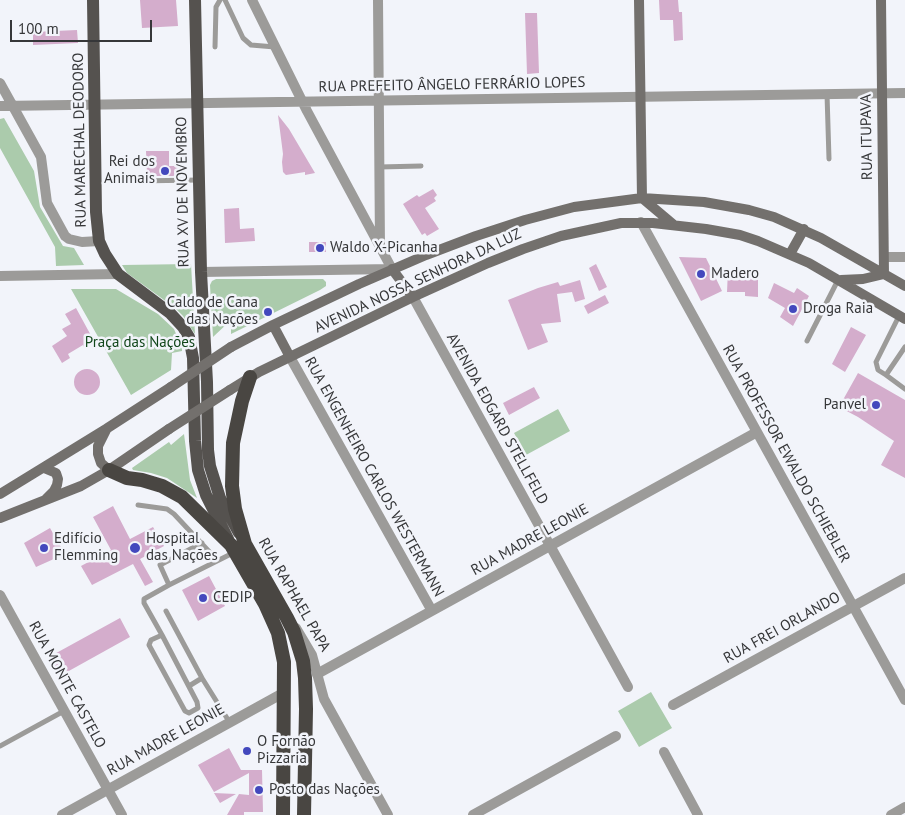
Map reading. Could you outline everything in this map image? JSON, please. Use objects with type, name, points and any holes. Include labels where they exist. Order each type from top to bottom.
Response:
[{"type":"highway","points":[[237,547],[231,466],[237,422],[250,378]]},
{"type":"highway","points":[[109,470],[127,478],[142,480],[173,491],[237,547]]},
{"type":"highway","name":"RUA RAPHAEL PAPA","points":[[237,547],[287,618]]},
{"type":"highway","name":"RUA RAPHAEL PAPA","points":[[237,547],[278,632],[284,662],[283,815]]},
{"type":"highway","points":[[287,618],[299,646],[305,678],[304,815]]},
{"type":"main road","name":"RUA MARECHAL DEODORO","points":[[93,0],[96,212],[100,241],[105,254],[118,274],[170,313],[183,327],[191,346],[194,391]]},
{"type":"main road","name":"RUA XV DE NOVEMBRO","points":[[195,0],[201,272],[207,382]]},
{"type":"main road","points":[[639,0],[642,198],[674,225]]},
{"type":"main road","name":"RUA ITUPAVA","points":[[881,0],[884,274]]},
{"type":"main road","name":"AVENIDA NOSSA SENHORA DA LUZ","points":[[0,494],[106,429],[231,347],[273,325],[392,270],[463,241],[525,220],[574,207],[642,198],[683,200],[728,206],[774,217],[804,229],[905,286]]},
{"type":"main road","name":"AVENIDA NOSSA SENHORA DA LUZ","points":[[0,518],[81,486],[109,470],[169,429],[250,378],[412,297],[495,260],[539,243],[606,226],[641,222],[740,235],[790,254],[902,317]]},
{"type":"main road","points":[[790,254],[804,229]]},
{"type":"main road","points":[[392,270],[412,297]]},
{"type":"main road","points":[[838,280],[863,279],[884,274]]},
{"type":"main road","points":[[273,325],[290,357]]},
{"type":"main road","name":"RUA RAPHAEL PAPA","points":[[207,382],[210,466],[237,547]]},
{"type":"main road","name":"RUA RAPHAEL PAPA","points":[[194,391],[196,456],[201,481],[211,508],[237,547]]},
{"type":"main road","points":[[106,429],[98,446],[98,454],[101,462],[109,470]]},
{"type":"main road","points":[[43,501],[54,491],[58,479],[56,473],[44,468]]},
{"type":"street","points":[[201,272],[392,270],[302,102],[252,0]]},
{"type":"street","points":[[378,0],[380,248]]},
{"type":"street","points":[[0,83],[41,157],[48,203],[66,236],[69,239],[82,242],[100,241]]},
{"type":"street","name":"RUA PREFEITO ÂNGELO FERRÁRIO LOPES","points":[[0,106],[641,98],[905,92]]},
{"type":"street","name":"RUA PROFESSOR EWALDO SCHIEBLER","points":[[641,222],[905,700]]},
{"type":"street","points":[[884,257],[905,257]]},
{"type":"street","points":[[0,276],[118,274]]},
{"type":"street","name":"AVENIDA EDGARD STELLFELD","points":[[412,297],[628,687]]},
{"type":"street","name":"RUA ENGENHEIRO CARLOS WESTERMANN","points":[[290,357],[432,611]]},
{"type":"street","name":"RUA MADRE LEONIE","points":[[317,674],[756,432]]},
{"type":"street","name":"RUA FREI ORLANDO","points":[[673,705],[905,578]]},
{"type":"street","name":"RUA MONTE CASTELO","points":[[0,595],[122,815]]},
{"type":"street","name":"RUA RAPHAEL PAPA","points":[[287,618],[307,645],[315,663],[324,699],[388,815]]},
{"type":"street","name":"RUA MADRE LEONIE","points":[[62,815],[285,692]]},
{"type":"street","points":[[306,708],[306,702],[324,699]]},
{"type":"street","points":[[473,815],[616,736]]},
{"type":"street","points":[[664,752],[698,815]]},
{"type":"street","points":[[891,815],[905,807]]},
{"type":"lane","points":[[215,47],[216,7],[220,0]]},
{"type":"lane","points":[[225,0],[243,38],[251,46],[275,47]]},
{"type":"lane","points":[[827,94],[829,159]]},
{"type":"lane","points":[[379,167],[421,166]]},
{"type":"lane","points":[[135,181],[199,180]]},
{"type":"lane","points":[[807,341],[838,280]]},
{"type":"lane","points":[[902,317],[876,362],[878,370],[905,389]]},
{"type":"lane","points":[[886,375],[905,347]]},
{"type":"lane","points":[[138,505],[167,509],[217,560]]},
{"type":"lane","points":[[169,584],[160,565],[202,544]]},
{"type":"lane","points":[[162,634],[151,640],[149,645],[185,711],[189,713],[198,708],[198,705],[162,634],[144,603],[144,599],[217,560],[237,547]]},
{"type":"lane","points":[[166,611],[202,678],[230,723]]},
{"type":"lane","points":[[189,686],[202,678]]},
{"type":"lane","points":[[0,746],[64,710]]},
{"type":"green space","points":[[4,118],[34,171],[40,207],[63,246],[74,248],[84,265],[56,266],[55,247],[0,148],[0,119]]},
{"type":"green space","name":"Praça das Nações","points":[[191,264],[195,334],[175,308],[127,273],[122,265]]},
{"type":"green space","name":"Praça das Nações","points":[[216,279],[323,279],[326,282],[326,286],[231,334],[231,320],[213,337],[210,285]]},
{"type":"green space","name":"Praça das Nações","points":[[71,289],[116,289],[158,314],[174,329],[182,348],[182,351],[172,353],[171,370],[131,395]]},
{"type":"green space","points":[[558,409],[570,431],[526,455],[514,433]]},
{"type":"green space","points":[[184,434],[190,480],[197,498],[167,478],[133,470],[132,468],[169,442],[171,445]]},
{"type":"green space","points":[[651,692],[672,728],[639,747],[618,711]]},
{"type":"building","points":[[140,0],[176,0],[178,26],[142,28]]},
{"type":"building","points":[[659,0],[678,0],[679,12],[682,12],[683,40],[674,41],[673,20],[660,20]]},
{"type":"building","points":[[525,13],[537,13],[539,73],[527,74]]},
{"type":"building","points":[[77,30],[78,43],[33,45],[33,32]]},
{"type":"building","points":[[278,115],[289,129],[315,173],[305,175],[305,172],[286,175],[283,172],[283,154]]},
{"type":"building","points":[[146,151],[169,151],[169,166],[184,166],[184,176],[147,176]]},
{"type":"building","points":[[433,189],[437,195],[434,198],[436,201],[425,208],[439,229],[427,236],[425,233],[422,235],[403,204],[417,195],[419,197]]},
{"type":"building","points":[[239,208],[240,229],[254,228],[255,241],[225,243],[224,209]]},
{"type":"building","points":[[309,242],[326,242],[326,252],[309,252]]},
{"type":"building","name":"Madero","points":[[679,257],[706,258],[722,291],[701,301]]},
{"type":"building","points":[[596,264],[607,287],[599,291],[589,268]]},
{"type":"building","points":[[728,270],[758,272],[758,297],[745,296],[745,292],[727,292]]},
{"type":"building","points":[[580,280],[585,299],[575,302],[572,292],[557,294],[561,322],[541,324],[548,342],[528,350],[508,300],[558,282],[560,286]]},
{"type":"building","points":[[774,283],[794,293],[797,288],[809,296],[793,326],[780,317],[785,308],[768,298]]},
{"type":"building","points":[[605,295],[609,303],[588,314],[584,306]]},
{"type":"building","points":[[76,308],[94,341],[68,354],[70,358],[62,363],[52,346],[67,336],[62,329],[71,324],[65,314]]},
{"type":"building","points":[[851,327],[866,335],[845,372],[832,364]]},
{"type":"building","points":[[87,369],[96,373],[100,382],[96,391],[87,395],[78,391],[74,382],[78,373]]},
{"type":"building","points":[[858,373],[905,400],[905,478],[881,465],[894,441],[839,407]]},
{"type":"building","points":[[534,387],[540,398],[509,415],[503,403]]},
{"type":"building","name":"Hospital das Nações","points":[[113,506],[130,539],[153,527],[164,546],[140,559],[153,582],[145,586],[133,564],[92,585],[81,566],[111,550],[93,517]]},
{"type":"building","name":"Edifício Flemming","points":[[50,528],[65,554],[36,567],[24,543]]},
{"type":"building","name":"CEDIP","points":[[209,576],[225,606],[198,621],[182,590]]},
{"type":"building","points":[[120,618],[130,637],[58,677],[49,657]]},
{"type":"building","points":[[229,748],[241,770],[262,770],[263,812],[244,812],[244,815],[227,815],[239,794],[249,795],[249,773],[214,792],[198,765]]},
{"type":"building","points":[[214,793],[236,794],[220,803]]},
{"type":"place","name":"Rei dos Animais","points":[[165,171]]},
{"type":"place","name":"Waldo X-Picanha","points":[[320,248]]},
{"type":"place","name":"Madero","points":[[701,274]]},
{"type":"place","name":"Droga Raia","points":[[793,309]]},
{"type":"place","name":"Caldo de Cana das Nações","points":[[268,312]]},
{"type":"place","name":"Panvel","points":[[876,405]]},
{"type":"place","name":"Edifício Flemming","points":[[44,548]]},
{"type":"place","name":"Hospital das Nações","points":[[135,548]]},
{"type":"place","name":"CEDIP","points":[[203,598]]},
{"type":"place","name":"O Fornão Pizzaria","points":[[247,751]]},
{"type":"place","name":"Posto das Nações","points":[[259,790]]}]
